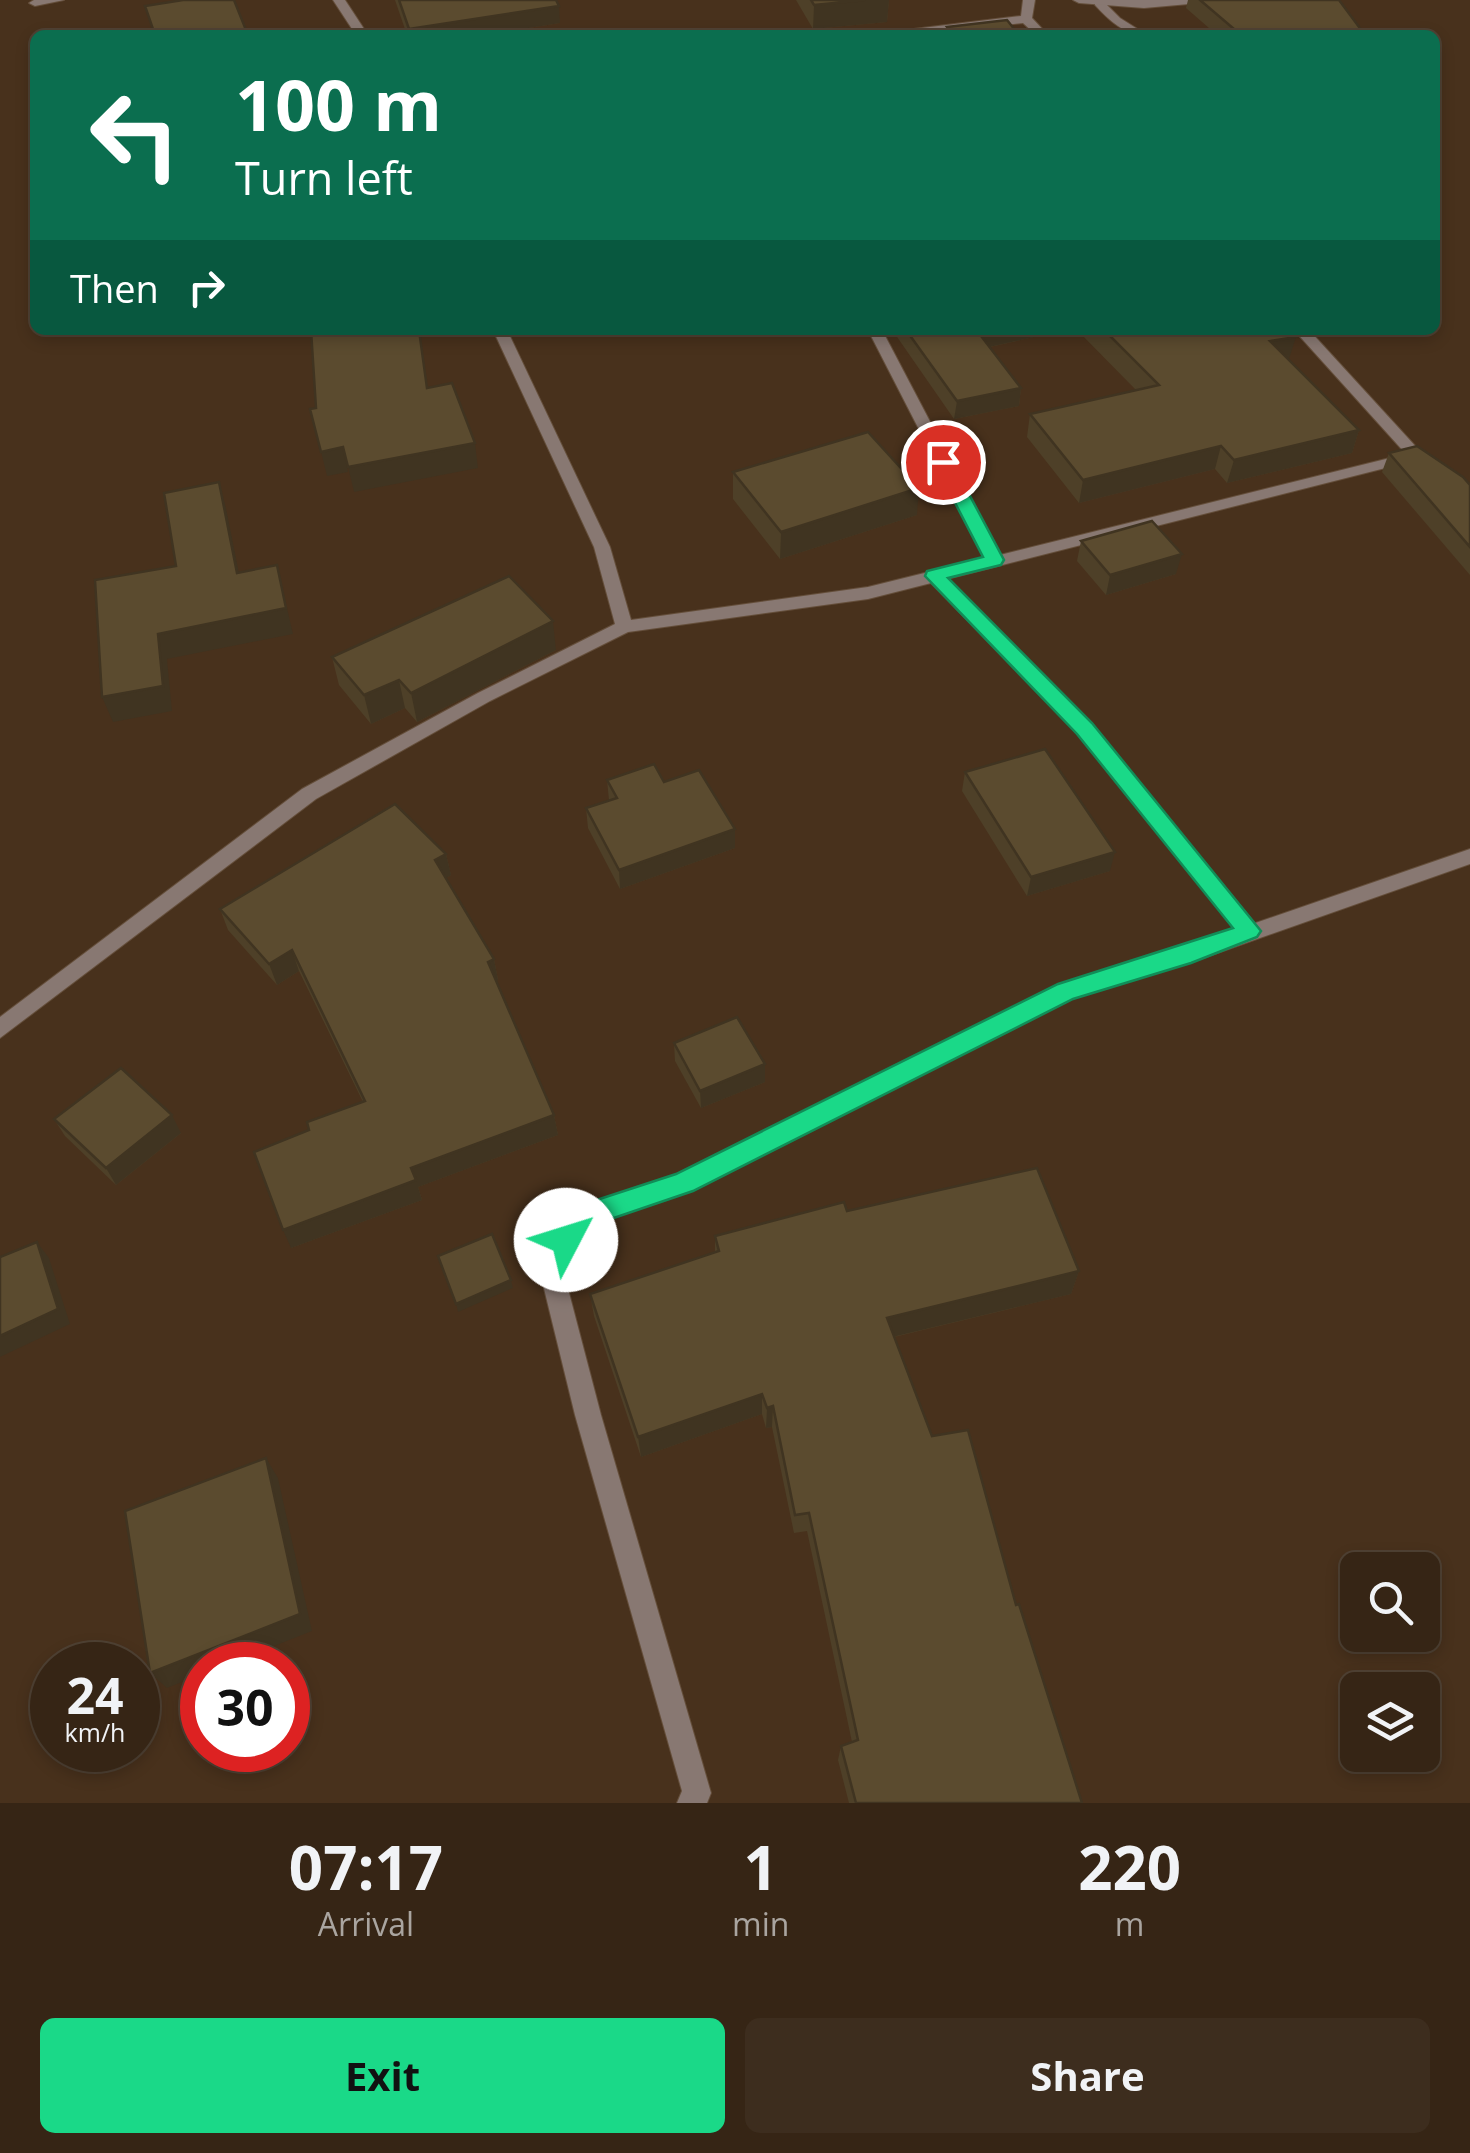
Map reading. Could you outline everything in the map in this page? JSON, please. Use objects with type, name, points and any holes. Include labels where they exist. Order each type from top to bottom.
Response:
[{"type":"street","points":[[35,3],[58,0]]},
{"type":"street","points":[[339,0],[359,30]]},
{"type":"street","points":[[1026,19],[1029,0]]},
{"type":"street","points":[[1079,0],[1144,5],[1200,0]]},
{"type":"street","points":[[1099,3],[1133,30]]},
{"type":"street","points":[[932,30],[1026,19]]},
{"type":"street","points":[[1026,19],[1037,30]]},
{"type":"street","points":[[502,335],[602,547],[624,626]]},
{"type":"street","points":[[878,335],[994,560]]},
{"type":"street","points":[[1305,335],[1414,456],[1442,476]]},
{"type":"street","points":[[0,1028],[308,794],[484,697],[624,626],[868,593],[1414,456]]},
{"type":"street","points":[[934,576],[1084,728],[1249,931]]},
{"type":"street","points":[[691,1803],[697,1793],[588,1414],[550,1264],[582,1217],[684,1183],[1066,991],[1182,956],[1470,856]]},
{"type":"building","points":[[183,0],[234,0],[246,30],[153,30],[145,6]]},
{"type":"building","points":[[399,0],[556,0],[559,6],[409,29]]},
{"type":"building","points":[[811,0],[865,0],[814,5]]},
{"type":"building","points":[[1200,0],[1339,0],[1361,30],[1235,30]]},
{"type":"building","points":[[1007,20],[1015,30],[949,30],[947,27]]},
{"type":"building","points":[[311,335],[420,335],[427,388],[452,383],[475,443],[348,467],[343,447],[321,452],[310,409],[316,408]]},
{"type":"building","points":[[910,335],[980,335],[1021,388],[957,401]]},
{"type":"building","points":[[1109,335],[1294,335],[1270,341],[1359,430],[1234,460],[1221,446],[1083,480],[1030,414],[1159,385]]},
{"type":"building","points":[[868,432],[919,488],[781,532],[733,472]]},
{"type":"building","points":[[1417,446],[1470,485],[1470,547],[1389,453]]},
{"type":"building","points":[[219,482],[237,573],[277,565],[286,608],[158,634],[163,686],[102,697],[95,580],[176,566],[164,493]]},
{"type":"building","points":[[1152,521],[1182,554],[1110,575],[1081,541]]},
{"type":"building","points":[[509,576],[553,621],[411,693],[399,680],[364,695],[332,657]]},
{"type":"building","points":[[1045,749],[1115,852],[1031,877],[965,772]]},
{"type":"building","points":[[654,764],[664,782],[699,770],[735,829],[619,870],[586,808],[617,798],[607,780]]},
{"type":"building","points":[[395,804],[446,854],[435,860],[494,959],[488,962],[554,1115],[411,1168],[416,1180],[283,1230],[254,1152],[309,1130],[307,1122],[365,1101],[292,950],[269,964],[220,909]]},
{"type":"building","points":[[737,1017],[765,1064],[700,1091],[674,1043]]},
{"type":"building","points":[[121,1068],[172,1115],[106,1168],[54,1119]]},
{"type":"building","points":[[1037,1168],[1079,1271],[887,1318],[932,1436],[968,1430],[1016,1605],[1019,1604],[1082,1803],[856,1803],[841,1746],[858,1740],[809,1513],[795,1515],[773,1406],[767,1408],[762,1394],[638,1437],[590,1294],[719,1251],[715,1236],[844,1202],[847,1211]]},
{"type":"building","points":[[492,1234],[511,1280],[456,1304],[438,1256]]},
{"type":"building","points":[[37,1242],[58,1309],[0,1336],[0,1257]]},
{"type":"building","points":[[266,1458],[300,1614],[229,1642],[180,1642],[180,1661],[160,1669],[160,1642],[145,1642],[125,1511]]},
{"type":"route","points":[[566,1240],[582,1217],[684,1183],[1066,991],[1249,931],[1084,728],[934,576],[994,560],[943,462]]}]
